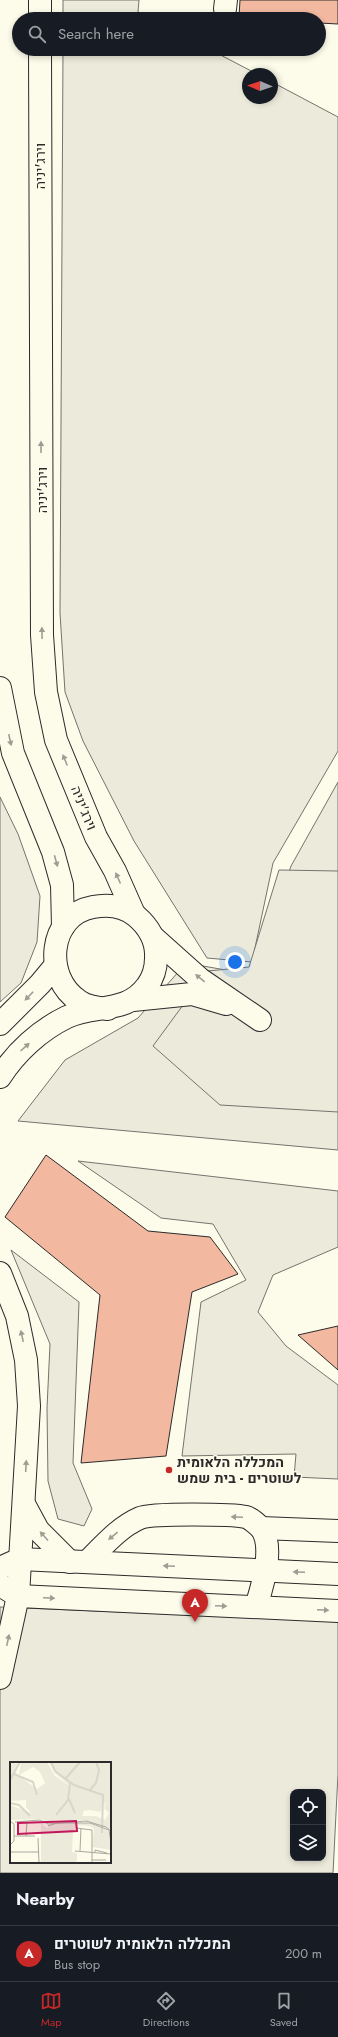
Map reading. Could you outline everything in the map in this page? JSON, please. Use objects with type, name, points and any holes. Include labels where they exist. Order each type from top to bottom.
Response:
[{"type":"street","points":[[40,0],[40,12]]},
{"type":"street","name":"וירג'יניה","points":[[40,56],[42,627],[46,692],[56,740],[96,837],[115,872],[134,914]]},
{"type":"street","points":[[0,688],[13,753],[57,865],[62,885],[64,927]]},
{"type":"street","points":[[108,1009],[93,1007],[79,1002],[68,992],[59,980],[55,966],[54,952],[57,939],[64,927],[74,916],[88,908],[104,905],[120,907],[134,914],[145,924],[153,937],[200,979],[251,1015],[192,994],[133,1000]]},
{"type":"street","points":[[0,1077],[10,1061],[40,1033],[68,1017],[121,1006],[133,1000],[143,992],[151,980],[156,966],[156,951],[153,937]]},
{"type":"street","points":[[0,1024],[30,995],[55,966]]},
{"type":"street","points":[[0,1273],[17,1316],[26,1360],[29,1406],[18,1596],[0,1678]]},
{"type":"street","points":[[24,1504],[38,1530],[78,1562]]},
{"type":"street","points":[[78,1562],[112,1536],[141,1517],[169,1514],[247,1517],[261,1528],[267,1546],[266,1571],[256,1607]]},
{"type":"street","points":[[261,1528],[338,1532]]},
{"type":"street","points":[[0,1568],[20,1559],[338,1574]]},
{"type":"street","points":[[0,1585],[18,1596],[338,1611]]},
{"type":"shaded area","points":[[63,0],[139,0],[138,12],[63,12]]},
{"type":"shaded area","points":[[63,56],[222,56],[245,68],[242,68],[242,104],[278,104],[278,85],[338,117],[338,751],[273,863],[252,962],[207,958],[134,841],[83,741],[65,692],[60,613]]},
{"type":"shaded area","points":[[338,782],[338,1150],[18,1121],[65,1060],[138,1018],[186,963],[254,975],[291,866]]},
{"type":"shaded area","points":[[0,797],[18,834],[40,896],[37,942],[21,983],[0,1002]]},
{"type":"shaded area","points":[[279,870],[338,871],[338,1112],[220,1105],[153,1046],[208,971],[249,967]]},
{"type":"shaded area","points":[[78,1161],[338,1191],[338,1247],[273,1275],[258,1312],[286,1346],[338,1385],[338,1479],[294,1477],[296,1454],[182,1456],[201,1302],[246,1280],[213,1224],[161,1218]]},
{"type":"shaded area","points":[[11,1250],[79,1302],[73,1463],[92,1509],[84,1526],[58,1519],[48,1481],[47,1408],[50,1344]]},
{"type":"shaded area","points":[[0,1607],[338,1621],[338,1774],[333,1873],[0,1873]]},
{"type":"building","points":[[240,0],[338,0],[338,24],[326,23],[326,12],[239,12]]},
{"type":"building","points":[[46,1155],[148,1231],[210,1237],[238,1274],[192,1292],[166,1456],[81,1463],[100,1295],[5,1217]]},
{"type":"building","points":[[338,1326],[338,1370],[298,1335]]},
{"type":"place","name":"המכללה הלאומית לשוטרים - בית שמש","points":[[169,1470]]},
{"type":"place","name":"המכללה הלאומית לשוטרים","points":[[195,1622]]}]
